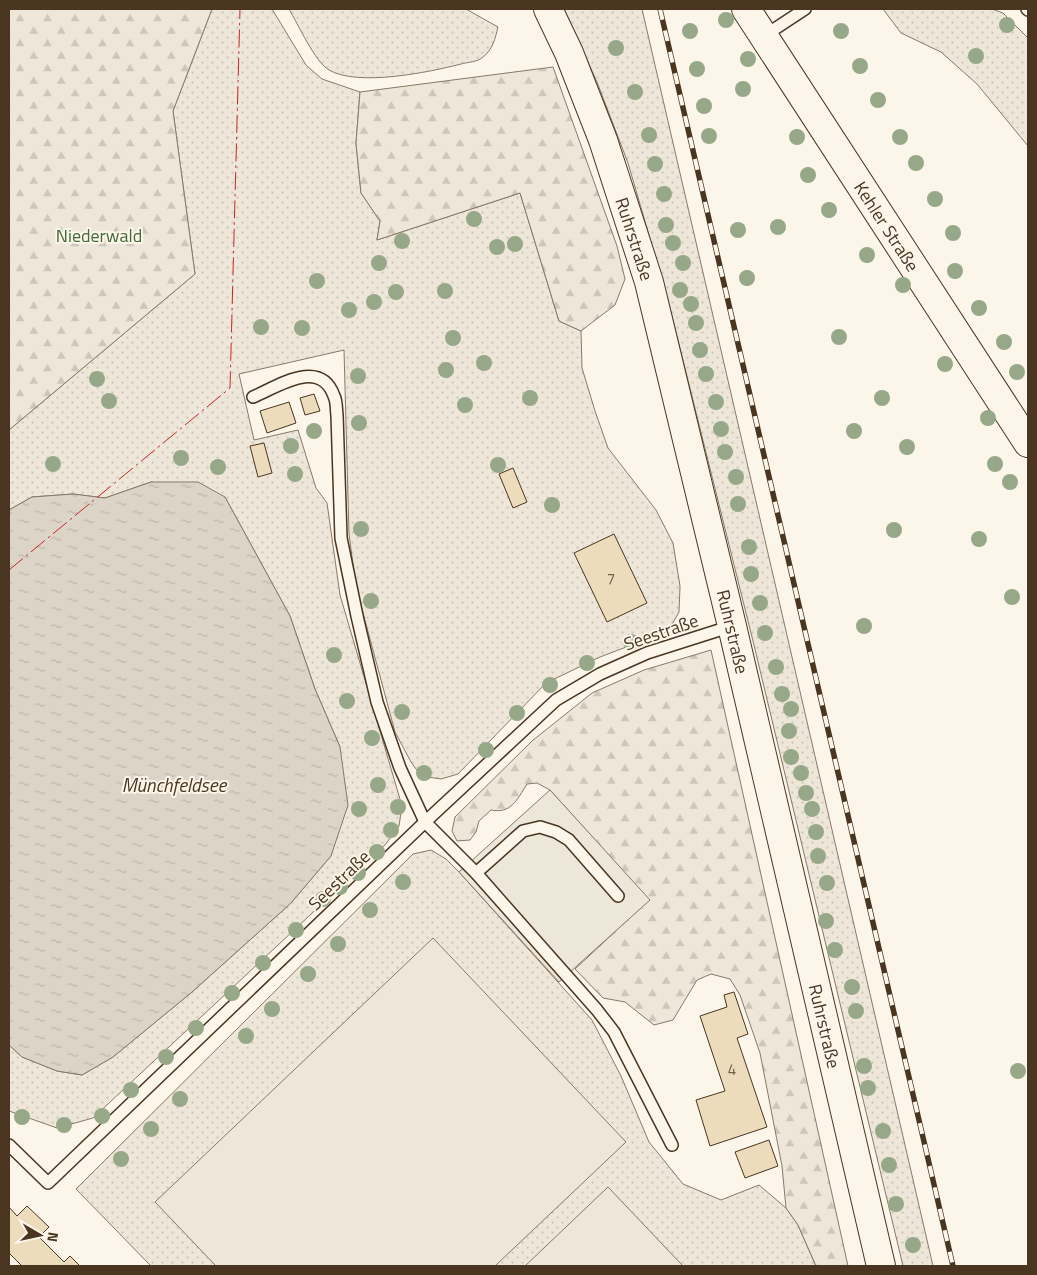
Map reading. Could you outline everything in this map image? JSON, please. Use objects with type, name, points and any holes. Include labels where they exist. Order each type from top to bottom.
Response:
[{"type":"street","name":"Ruhrstraße","points":[[548,9],[569,53],[603,140],[649,282],[732,626],[881,1266]]},
{"type":"street","name":"Kehler Straße","points":[[746,9],[1028,443]]},
{"type":"lane","points":[[764,36],[804,9]]},
{"type":"lane","points":[[253,397],[296,377],[314,376],[327,382],[335,396],[341,538],[377,702],[400,768],[425,822],[476,873],[597,1010],[614,1032],[672,1145]]},
{"type":"lane","name":"Seestraße","points":[[9,1146],[48,1183],[425,822],[556,700],[600,674],[647,654],[732,626]]},
{"type":"lane","points":[[476,873],[523,831],[540,827],[556,832],[569,840],[618,896]]},
{"type":"green space","name":"Niederwald","points":[[9,9],[212,9],[173,111],[195,274],[9,430]]},
{"type":"green space","points":[[212,9],[272,9],[306,65],[322,79],[360,92],[356,143],[361,193],[380,221],[377,240],[520,193],[559,321],[581,331],[582,368],[608,448],[656,510],[673,543],[680,586],[679,612],[668,631],[600,657],[546,683],[458,774],[441,779],[421,776],[395,732],[356,587],[349,534],[344,350],[239,374],[254,440],[298,430],[316,488],[327,503],[340,595],[402,806],[399,826],[385,845],[93,1118],[57,1128],[9,1111],[9,1045],[22,1057],[57,1071],[82,1075],[113,1057],[192,992],[290,904],[331,856],[340,747],[315,689],[290,616],[225,497],[151,482],[105,498],[73,494],[32,497],[9,510],[9,430],[195,274],[173,111]]},
{"type":"green space","points":[[289,9],[466,9],[498,27],[495,40],[481,59],[413,74],[375,78],[358,77],[342,75],[324,66],[313,51]]},
{"type":"green space","points":[[564,9],[642,9],[933,1266],[903,1266],[753,641],[669,304],[628,163],[597,82]]},
{"type":"green space","points":[[883,9],[992,9],[1003,13],[1028,38],[1028,146],[977,84],[941,52],[901,33]]},
{"type":"green space","points":[[553,67],[617,246],[625,279],[615,305],[581,331],[559,321],[520,193],[377,240],[380,221],[361,193],[356,143],[360,92]]},
{"type":"green space","points":[[711,650],[848,1266],[816,1266],[798,1225],[786,1208],[782,1166],[760,1053],[740,995],[730,979],[711,974],[697,980],[673,1020],[654,1025],[625,1002],[603,998],[575,969],[649,900],[550,790],[537,783],[527,784],[509,808],[498,811],[491,810],[479,821],[476,832],[470,840],[457,841],[452,831],[455,817],[532,741],[592,693],[644,670]]},
{"type":"green space","points":[[431,850],[446,859],[459,872],[592,1020],[621,1076],[649,1142],[683,1184],[721,1200],[759,1185],[786,1208],[798,1225],[816,1266],[151,1266],[76,1189],[413,854]]},
{"type":"green space","points":[[433,938],[626,1142],[495,1266],[216,1266],[155,1202]]},
{"type":"green space","points":[[608,1187],[683,1266],[525,1266]]},
{"type":"shaded area","points":[[550,790],[650,900],[559,982],[459,872]]},
{"type":"water","name":"Münchfeldsee","points":[[151,482],[198,482],[225,497],[290,616],[315,689],[340,747],[348,805],[331,856],[290,904],[192,992],[113,1057],[82,1075],[57,1071],[22,1057],[9,1045],[9,510],[32,497],[73,494],[105,498]]},
{"type":"building","points":[[314,394],[320,411],[305,415],[300,398]]},
{"type":"building","points":[[289,402],[296,423],[267,433],[260,411]]},
{"type":"building","points":[[264,443],[272,473],[258,477],[250,446]]},
{"type":"building","points":[[513,468],[527,502],[513,508],[499,474]]},
{"type":"building","points":[[614,534],[647,603],[607,622],[574,553]]},
{"type":"building","points":[[734,992],[748,1034],[737,1038],[767,1127],[710,1146],[696,1100],[725,1091],[700,1016],[727,1007],[724,995]]},
{"type":"building","points":[[769,1140],[778,1166],[745,1178],[735,1152]]},
{"type":"building","points":[[27,1206],[49,1227],[39,1237],[64,1262],[70,1256],[80,1266],[22,1266],[9,1253],[9,1207],[17,1216]]},
{"type":"railway","points":[[660,9],[953,1266]]},
{"type":"power","points":[[9,570],[230,388],[240,9]]}]
